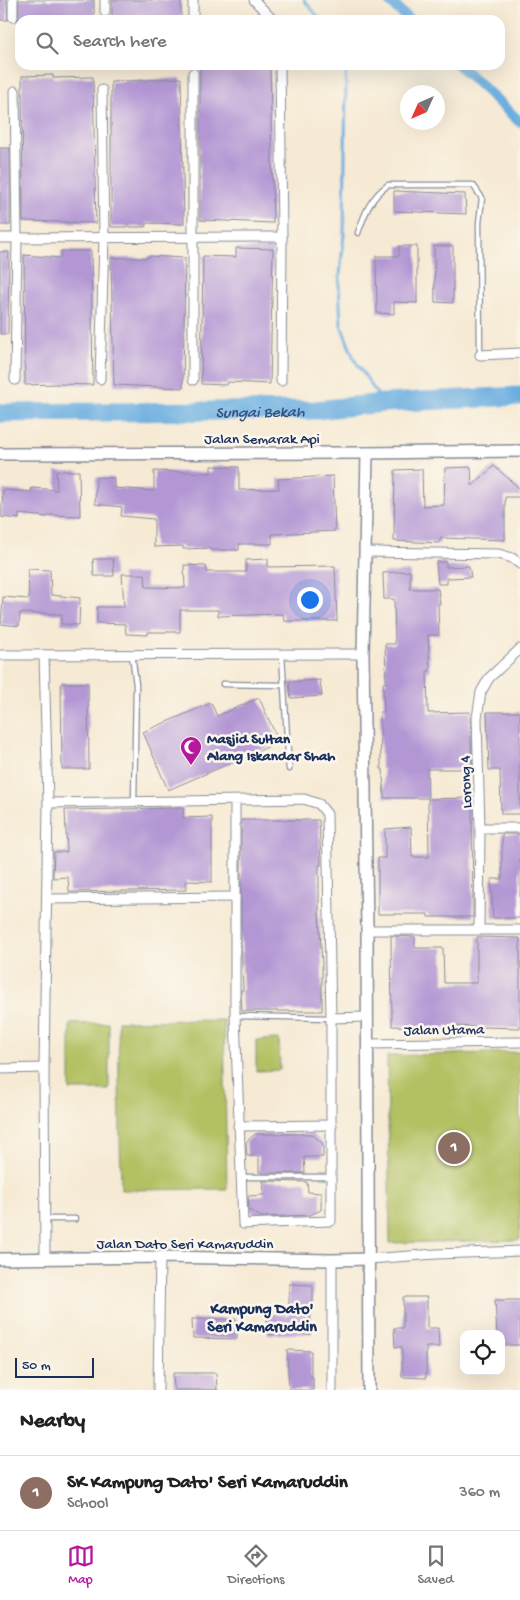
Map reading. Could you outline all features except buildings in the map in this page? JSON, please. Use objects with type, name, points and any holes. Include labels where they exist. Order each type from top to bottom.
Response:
[{"type":"street","points":[[13,0],[13,18]]},
{"type":"street","points":[[105,0],[105,12]]},
{"type":"street","points":[[193,0],[193,15]]},
{"type":"street","points":[[254,0],[268,15]]},
{"type":"street","points":[[280,70],[282,237],[280,381]]},
{"type":"street","points":[[193,73],[193,380]]},
{"type":"street","points":[[100,379],[104,238],[102,90]]},
{"type":"street","points":[[15,91],[17,238],[15,380]]},
{"type":"street","points":[[0,238],[282,237]]},
{"type":"street","points":[[480,355],[520,353]]},
{"type":"street","name":"Jalan Semarak Api","points":[[1,454],[520,451]]},
{"type":"street","points":[[367,453],[363,654],[368,1017],[369,1390]]},
{"type":"street","points":[[366,552],[499,554],[512,558],[520,564]]},
{"type":"street","name":"Lorong 4","points":[[479,930],[480,828],[477,718],[481,692],[489,678],[520,649]]},
{"type":"street","points":[[0,655],[363,654]]},
{"type":"street","points":[[44,655],[48,804],[44,1068],[45,1259]]},
{"type":"street","points":[[48,804],[235,802],[304,799],[319,804],[327,814],[331,1018],[331,1221],[242,1224],[236,1016],[235,802]]},
{"type":"street","points":[[480,828],[520,828]]},
{"type":"street","points":[[47,899],[235,897]]},
{"type":"street","points":[[367,930],[520,930]]},
{"type":"street","points":[[331,1018],[368,1017]]},
{"type":"street","name":"Jalan Utama","points":[[367,1044],[520,1042]]},
{"type":"street","points":[[0,1069],[44,1068]]},
{"type":"street","points":[[238,1126],[332,1125]]},
{"type":"street","points":[[369,1259],[520,1251]]},
{"type":"street","points":[[158,1390],[160,1257]]},
{"type":"street","name":"Jalan Dato Seri Kamaruddin","points":[[0,1259],[160,1257],[369,1259]]},
{"type":"street","points":[[332,1260],[332,1390]]},
{"type":"lane","points":[[358,233],[370,201],[388,185],[473,185],[482,198],[479,223],[480,355]]},
{"type":"lane","points":[[282,653],[289,769]]},
{"type":"lane","points":[[132,654],[136,685],[134,802]]},
{"type":"lane","points":[[223,684],[284,685]]},
{"type":"lane","points":[[236,1016],[331,1018]]},
{"type":"lane","points":[[240,1177],[332,1177]]},
{"type":"lane","points":[[45,1219],[75,1219]]},
{"type":"green space","points":[[224,1020],[227,1189],[121,1190],[118,1021]]},
{"type":"green space","points":[[109,1023],[109,1090],[70,1090],[70,1024]]},
{"type":"green space","points":[[279,1039],[280,1070],[256,1071],[256,1040]]},
{"type":"green space","points":[[520,1052],[520,1240],[390,1243],[387,1056]]},
{"type":"waterway","points":[[304,0],[317,15]]},
{"type":"waterway","points":[[388,0],[404,15]]},
{"type":"waterway","points":[[345,70],[344,234],[339,286],[341,325],[354,359],[383,403]]},
{"type":"waterway","points":[[464,70],[520,122]]},
{"type":"waterway","name":"Sungai Bekah","points":[[0,413],[316,410],[383,403],[520,396]]},
{"type":"place","name":"Masjid Sultan Alang Iskandar Shah","points":[[191,766]]},
{"type":"place","name":"SK Kampung Dato' Seri Kamaruddin","points":[[454,1148]]},
{"type":"district","name":"Kampung Dato' Seri Kamaruddin","points":[[262,1316]]}]
